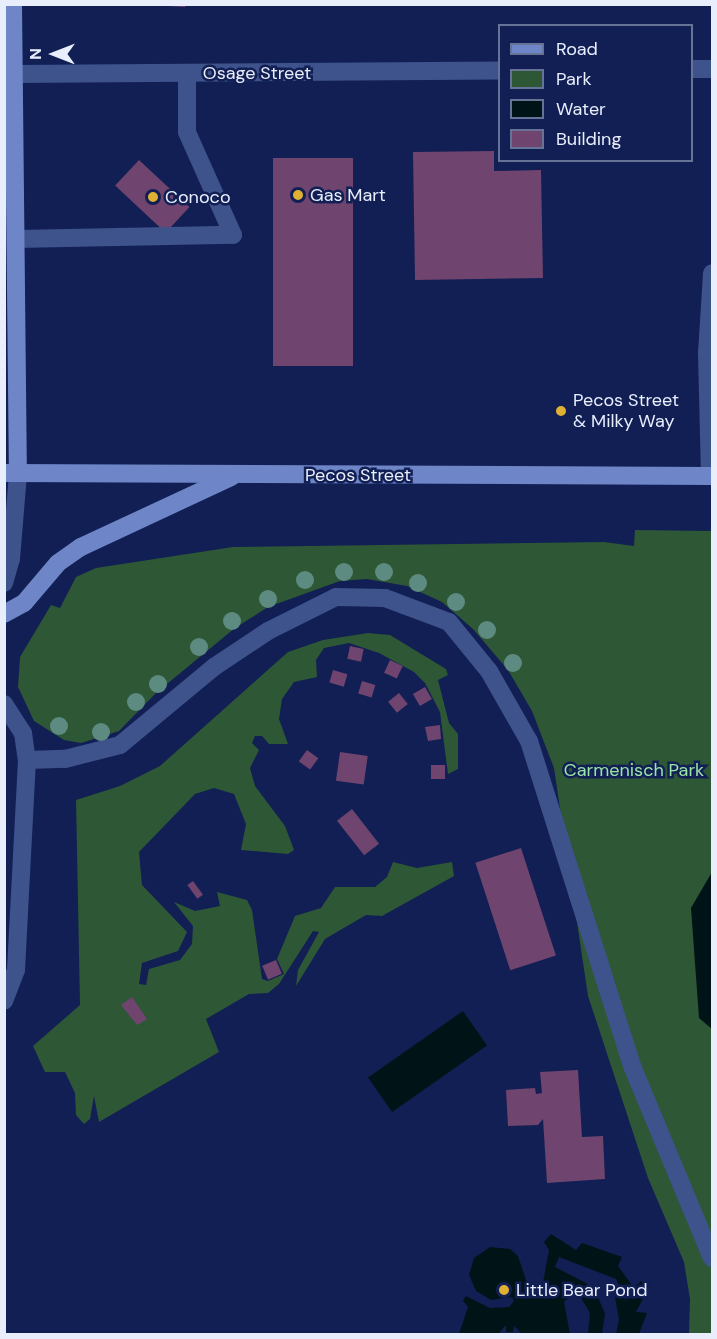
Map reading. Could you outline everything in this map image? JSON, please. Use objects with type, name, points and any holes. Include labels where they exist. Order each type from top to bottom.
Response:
[{"type":"main road","points":[[11,473],[16,239],[14,4]]},
{"type":"main road","name":"Pecos Street","points":[[11,473],[711,476]]},
{"type":"main road","points":[[4,614],[24,603],[58,563],[81,547],[235,474]]},
{"type":"street","points":[[693,69],[712,69]]},
{"type":"street","name":"Osage Street","points":[[14,74],[498,71]]},
{"type":"street","points":[[16,239],[233,235],[187,132],[187,74]]},
{"type":"street","points":[[711,476],[707,353],[712,273]]},
{"type":"street","points":[[4,583],[11,559],[11,473]]},
{"type":"street","points":[[27,760],[65,759],[120,745],[214,667],[268,631],[336,597],[385,598],[449,622],[489,671],[529,741],[632,1066],[712,1258]]},
{"type":"street","points":[[4,704],[23,734],[27,760],[16,970],[4,1000]]},
{"type":"green space","name":"Carmenisch Park","points":[[635,530],[712,531],[712,1334],[689,1334],[690,1299],[684,1262],[648,1178],[588,996],[554,768],[532,711],[508,670],[473,629],[442,602],[407,586],[367,579],[340,581],[268,607],[235,628],[156,693],[119,731],[81,743],[64,740],[34,721],[18,687],[20,657],[51,605],[60,608],[76,577],[96,568],[233,547],[604,542],[634,546]]},
{"type":"green space","points":[[368,633],[390,635],[446,669],[448,675],[438,680],[449,723],[458,734],[458,769],[448,774],[440,712],[425,683],[414,672],[379,653],[349,643],[324,648],[316,660],[317,677],[294,682],[282,699],[279,719],[288,744],[269,744],[262,736],[255,736],[252,743],[259,750],[250,768],[255,786],[285,826],[294,850],[288,854],[241,850],[246,824],[234,794],[214,788],[195,794],[139,852],[142,885],[187,932],[178,951],[142,963],[139,984],[146,985],[149,969],[180,960],[192,944],[193,926],[174,902],[195,911],[220,906],[217,892],[247,900],[252,910],[262,979],[268,981],[284,974],[277,959],[295,916],[321,908],[335,887],[375,887],[387,877],[393,862],[417,868],[452,862],[454,876],[382,916],[366,915],[325,939],[296,986],[298,970],[319,932],[313,931],[279,984],[268,993],[249,994],[206,1019],[219,1052],[99,1122],[94,1096],[90,1119],[84,1124],[76,1115],[75,1093],[65,1072],[45,1072],[33,1046],[80,1005],[76,800],[120,786],[160,766],[288,652],[323,640]]},
{"type":"water","points":[[712,872],[712,1029],[699,1018],[691,908]]},
{"type":"water","points":[[463,1011],[487,1045],[392,1112],[368,1078]]},
{"type":"water","name":"Little Bear Pond","points":[[551,1234],[576,1250],[582,1243],[622,1257],[618,1266],[634,1288],[641,1281],[649,1287],[636,1312],[647,1313],[639,1334],[616,1334],[619,1320],[615,1297],[621,1295],[627,1302],[616,1279],[559,1257],[555,1267],[586,1283],[598,1297],[605,1314],[602,1334],[588,1334],[590,1313],[577,1291],[564,1302],[570,1334],[522,1334],[514,1326],[513,1332],[506,1332],[506,1325],[498,1334],[459,1334],[468,1307],[463,1301],[466,1296],[490,1308],[509,1307],[514,1301],[512,1297],[491,1300],[476,1291],[469,1275],[474,1258],[490,1247],[510,1249],[518,1256],[526,1280],[540,1299],[549,1250],[544,1242]]},
{"type":"building","points":[[135,4],[186,4],[185,7]]},
{"type":"building","points":[[494,151],[494,171],[541,170],[543,278],[415,280],[413,152]]},
{"type":"building","points":[[273,158],[353,158],[353,366],[273,366]]},
{"type":"building","name":"Conoco","points":[[139,160],[189,207],[166,233],[115,186]]},
{"type":"building","points":[[350,646],[364,649],[361,662],[347,659]]},
{"type":"building","points":[[390,660],[403,666],[397,679],[384,673]]},
{"type":"building","points":[[333,670],[347,674],[344,687],[329,682]]},
{"type":"building","points":[[362,681],[375,685],[372,698],[358,693]]},
{"type":"building","points":[[425,687],[432,699],[420,706],[413,694]]},
{"type":"building","points":[[399,693],[408,704],[397,713],[388,702]]},
{"type":"building","points":[[440,725],[441,739],[428,741],[425,727]]},
{"type":"building","points":[[307,750],[318,758],[310,770],[299,761]]},
{"type":"building","points":[[340,752],[368,756],[364,785],[336,781]]},
{"type":"building","points":[[431,765],[445,765],[445,779],[431,779]]},
{"type":"building","points":[[352,809],[379,844],[364,855],[337,821]]},
{"type":"building","points":[[521,848],[556,955],[510,970],[475,863]]},
{"type":"building","points":[[193,881],[203,895],[197,899],[187,885]]},
{"type":"building","points":[[276,960],[282,974],[268,980],[262,966]]},
{"type":"building","points":[[132,997],[147,1019],[137,1025],[121,1005]]},
{"type":"building","points":[[578,1070],[582,1137],[603,1136],[605,1179],[547,1183],[543,1119],[538,1125],[508,1126],[506,1090],[535,1088],[536,1094],[542,1093],[540,1072]]},
{"type":"place","name":"Gas Mart","points":[[298,195]]},
{"type":"place","name":"Conoco","points":[[153,197]]},
{"type":"place","name":"Pecos Street & Milky Way","points":[[561,411]]},
{"type":"place","name":"Little Bear Pond","points":[[504,1290]]}]
